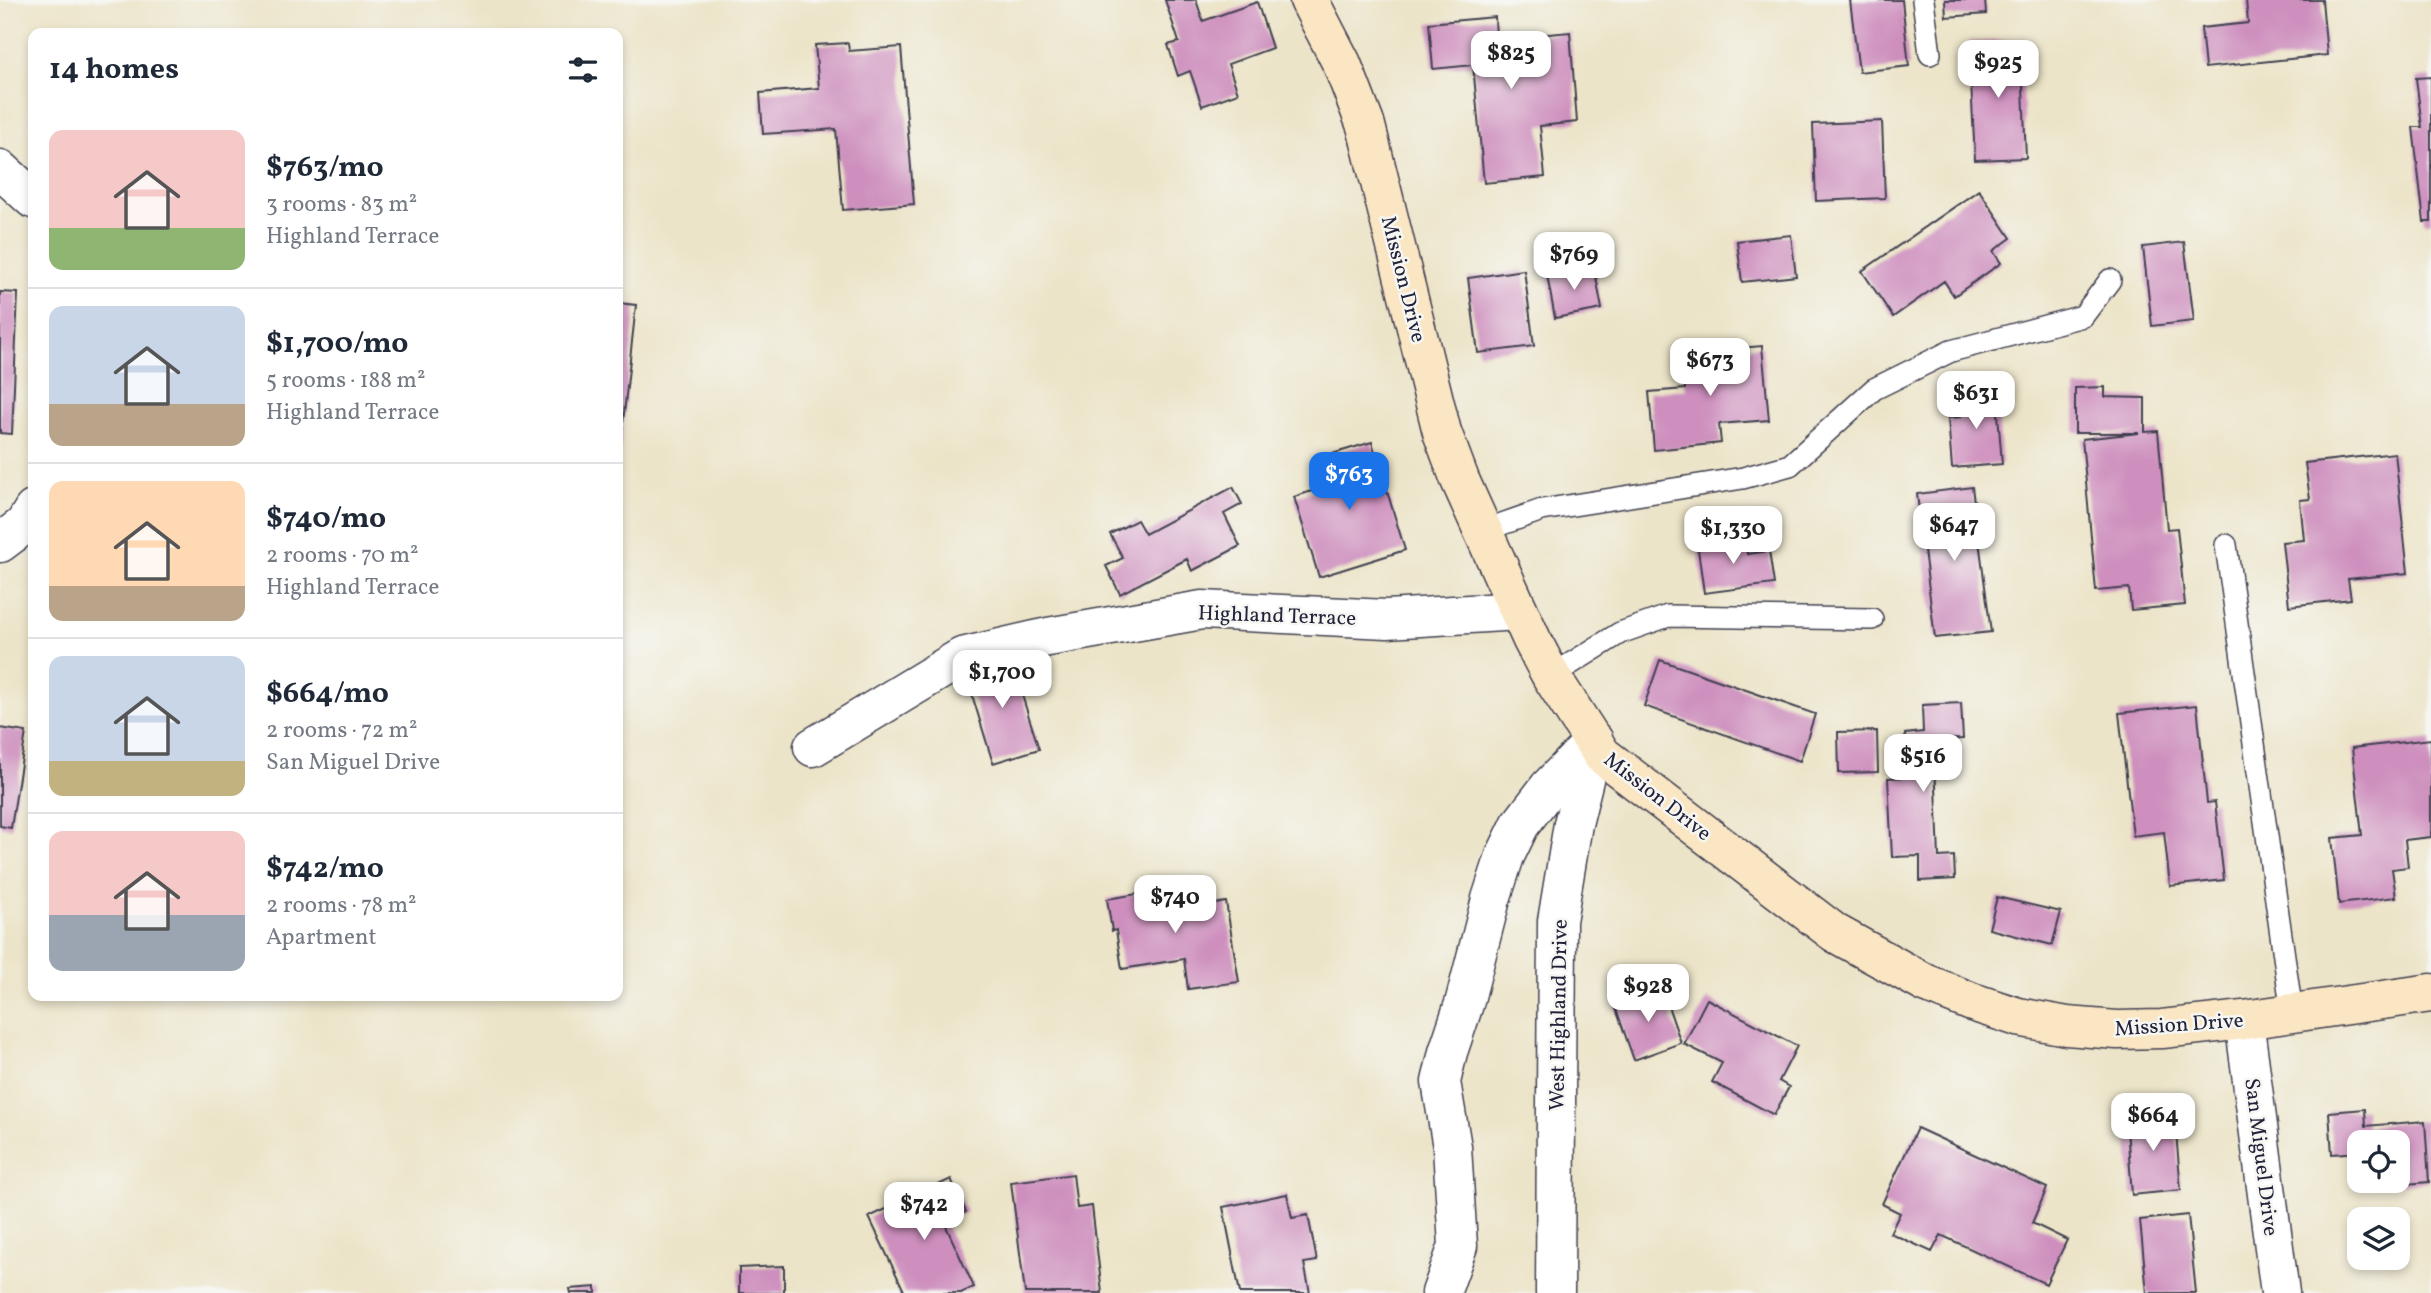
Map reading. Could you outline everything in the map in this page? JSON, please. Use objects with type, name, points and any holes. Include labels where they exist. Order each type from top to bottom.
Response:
[{"type":"street","name":"Mission Drive","points":[[1309,0],[1342,64],[1367,126],[1442,432],[1482,531],[1551,676],[1602,755],[1835,933],[1926,983],[2018,1017],[2067,1026],[2117,1030],[2162,1029],[2431,993]]},
{"type":"street","points":[[0,169],[28,194]]},
{"type":"street","points":[[0,543],[24,525],[28,518]]},
{"type":"street","name":"Highland Terrace","points":[[813,747],[962,657],[1048,636],[1202,610],[1387,619],[1519,611]]},
{"type":"street","points":[[1441,1293],[1458,1246],[1452,1147],[1441,1082],[1448,1052],[1505,856],[1520,825],[1549,787],[1594,741]]},
{"type":"street","name":"West Highland Drive","points":[[1555,1293],[1557,921],[1573,824],[1594,741]]},
{"type":"street","name":"San Miguel Drive","points":[[2244,1020],[2280,1293]]},
{"type":"lane","points":[[1923,0],[1930,54]]},
{"type":"lane","points":[[1482,531],[1542,510],[1743,478],[1790,465],[1874,390],[1951,351],[2083,316],[2110,280]]},
{"type":"lane","points":[[2226,545],[2292,1013]]},
{"type":"lane","points":[[1551,676],[1620,633],[1668,617],[1872,619]]},
{"type":"building","points":[[1165,0],[1196,0],[1203,21],[1257,2],[1272,48],[1228,64],[1238,93],[1202,106],[1190,71],[1178,76],[1168,45],[1179,42]]},
{"type":"building","points":[[1850,0],[1902,0],[1909,66],[1859,72]]},
{"type":"building","points":[[1945,0],[1985,0],[1986,14],[1946,17]]},
{"type":"building","points":[[2246,0],[2322,0],[2327,55],[2205,68],[2201,28],[2248,23]]},
{"type":"building","points":[[1495,17],[1496,39],[1570,32],[1577,122],[1540,126],[1545,177],[1484,183],[1473,65],[1433,69],[1429,23]]},
{"type":"building","points":[[2021,40],[2026,158],[1975,160],[1969,42]]},
{"type":"building","points":[[848,43],[849,51],[901,47],[914,204],[843,210],[836,129],[763,134],[760,93],[819,88],[815,45]]},
{"type":"building","points":[[2431,77],[2431,222],[2424,222],[2413,127],[2422,127],[2416,78]]},
{"type":"building","points":[[1882,121],[1885,198],[1816,201],[1813,124]]},
{"type":"building","points":[[1979,190],[2011,238],[1993,251],[2001,263],[1954,296],[1944,281],[1893,317],[1862,271]]},
{"type":"building","points":[[1791,235],[1796,276],[1742,282],[1737,241]]},
{"type":"building","points":[[2184,242],[2194,321],[2152,326],[2143,247]]},
{"type":"building","points":[[1594,266],[1602,309],[1555,318],[1547,275]]},
{"type":"building","points":[[1524,270],[1534,346],[1478,353],[1468,278]]},
{"type":"building","points":[[0,292],[18,293],[12,434],[0,433]]},
{"type":"building","points":[[623,304],[636,305],[623,423]]},
{"type":"building","points":[[1762,346],[1769,420],[1719,424],[1721,443],[1654,450],[1649,392],[1685,389],[1682,353]]},
{"type":"building","points":[[2105,387],[2105,397],[2145,398],[2145,432],[2158,431],[2167,529],[2177,528],[2185,605],[2131,610],[2129,588],[2096,591],[2082,439],[2139,433],[2075,433],[2075,388]]},
{"type":"building","points":[[1996,389],[2002,464],[1952,468],[1948,418],[1961,417],[1959,392]]},
{"type":"building","points":[[1372,442],[1405,550],[1319,577],[1294,497],[1320,488],[1312,460]]},
{"type":"building","points":[[2395,453],[2408,573],[2348,579],[2351,599],[2289,606],[2282,542],[2304,540],[2300,500],[2310,499],[2305,463]]},
{"type":"building","points":[[1233,487],[1242,504],[1224,514],[1240,546],[1192,571],[1187,559],[1120,594],[1106,566],[1123,558],[1110,534],[1137,520],[1145,534]]},
{"type":"building","points":[[1972,487],[1991,632],[1935,638],[1917,494]]},
{"type":"building","points":[[1745,536],[1747,554],[1769,551],[1774,584],[1704,593],[1697,542]]},
{"type":"building","points":[[1010,657],[1039,749],[993,763],[965,672]]},
{"type":"building","points":[[1660,660],[1815,714],[1800,761],[1644,706]]},
{"type":"building","points":[[1961,703],[1963,739],[1934,740],[1939,857],[1954,856],[1955,879],[1920,881],[1920,856],[1892,857],[1888,778],[1907,777],[1905,734],[1923,732],[1922,705]]},
{"type":"building","points":[[2197,705],[2207,803],[2215,802],[2224,880],[2170,886],[2164,832],[2133,836],[2119,713]]},
{"type":"building","points":[[0,728],[26,732],[11,828],[0,826]]},
{"type":"building","points":[[1877,731],[1878,772],[1839,773],[1838,732]]},
{"type":"building","points":[[2431,739],[2431,837],[2405,840],[2408,867],[2392,869],[2396,897],[2339,904],[2332,838],[2362,835],[2352,748]]},
{"type":"building","points":[[1191,885],[1194,908],[1226,902],[1239,982],[1188,989],[1184,959],[1122,969],[1116,930],[1112,931],[1107,899]]},
{"type":"building","points":[[1997,897],[2061,912],[2052,945],[1989,929]]},
{"type":"building","points":[[1662,989],[1681,1043],[1634,1060],[1615,1006]]},
{"type":"building","points":[[1707,999],[1797,1046],[1779,1081],[1789,1087],[1774,1115],[1712,1082],[1722,1063],[1684,1044]]},
{"type":"building","points":[[2365,1109],[2366,1126],[2425,1121],[2429,1182],[2410,1184],[2410,1130],[2347,1130],[2347,1153],[2332,1154],[2329,1112]]},
{"type":"building","points":[[2174,1110],[2181,1190],[2132,1195],[2126,1115]]},
{"type":"building","points":[[1917,1128],[2047,1188],[2032,1223],[2067,1240],[2046,1284],[1941,1235],[1932,1252],[1890,1233],[1900,1213],[1882,1204]]},
{"type":"building","points":[[1073,1174],[1077,1208],[1092,1206],[1102,1293],[1025,1293],[1011,1182]]},
{"type":"building","points":[[951,1179],[966,1212],[944,1222],[974,1287],[961,1293],[905,1293],[869,1217]]},
{"type":"building","points":[[1287,1194],[1292,1218],[1308,1215],[1317,1261],[1304,1263],[1310,1293],[1240,1293],[1223,1207]]},
{"type":"building","points":[[2188,1215],[2196,1293],[2147,1293],[2140,1220]]},
{"type":"building","points":[[784,1266],[784,1293],[739,1293],[739,1268]]},
{"type":"building","points":[[596,1287],[596,1293],[571,1293],[570,1289]]}]
